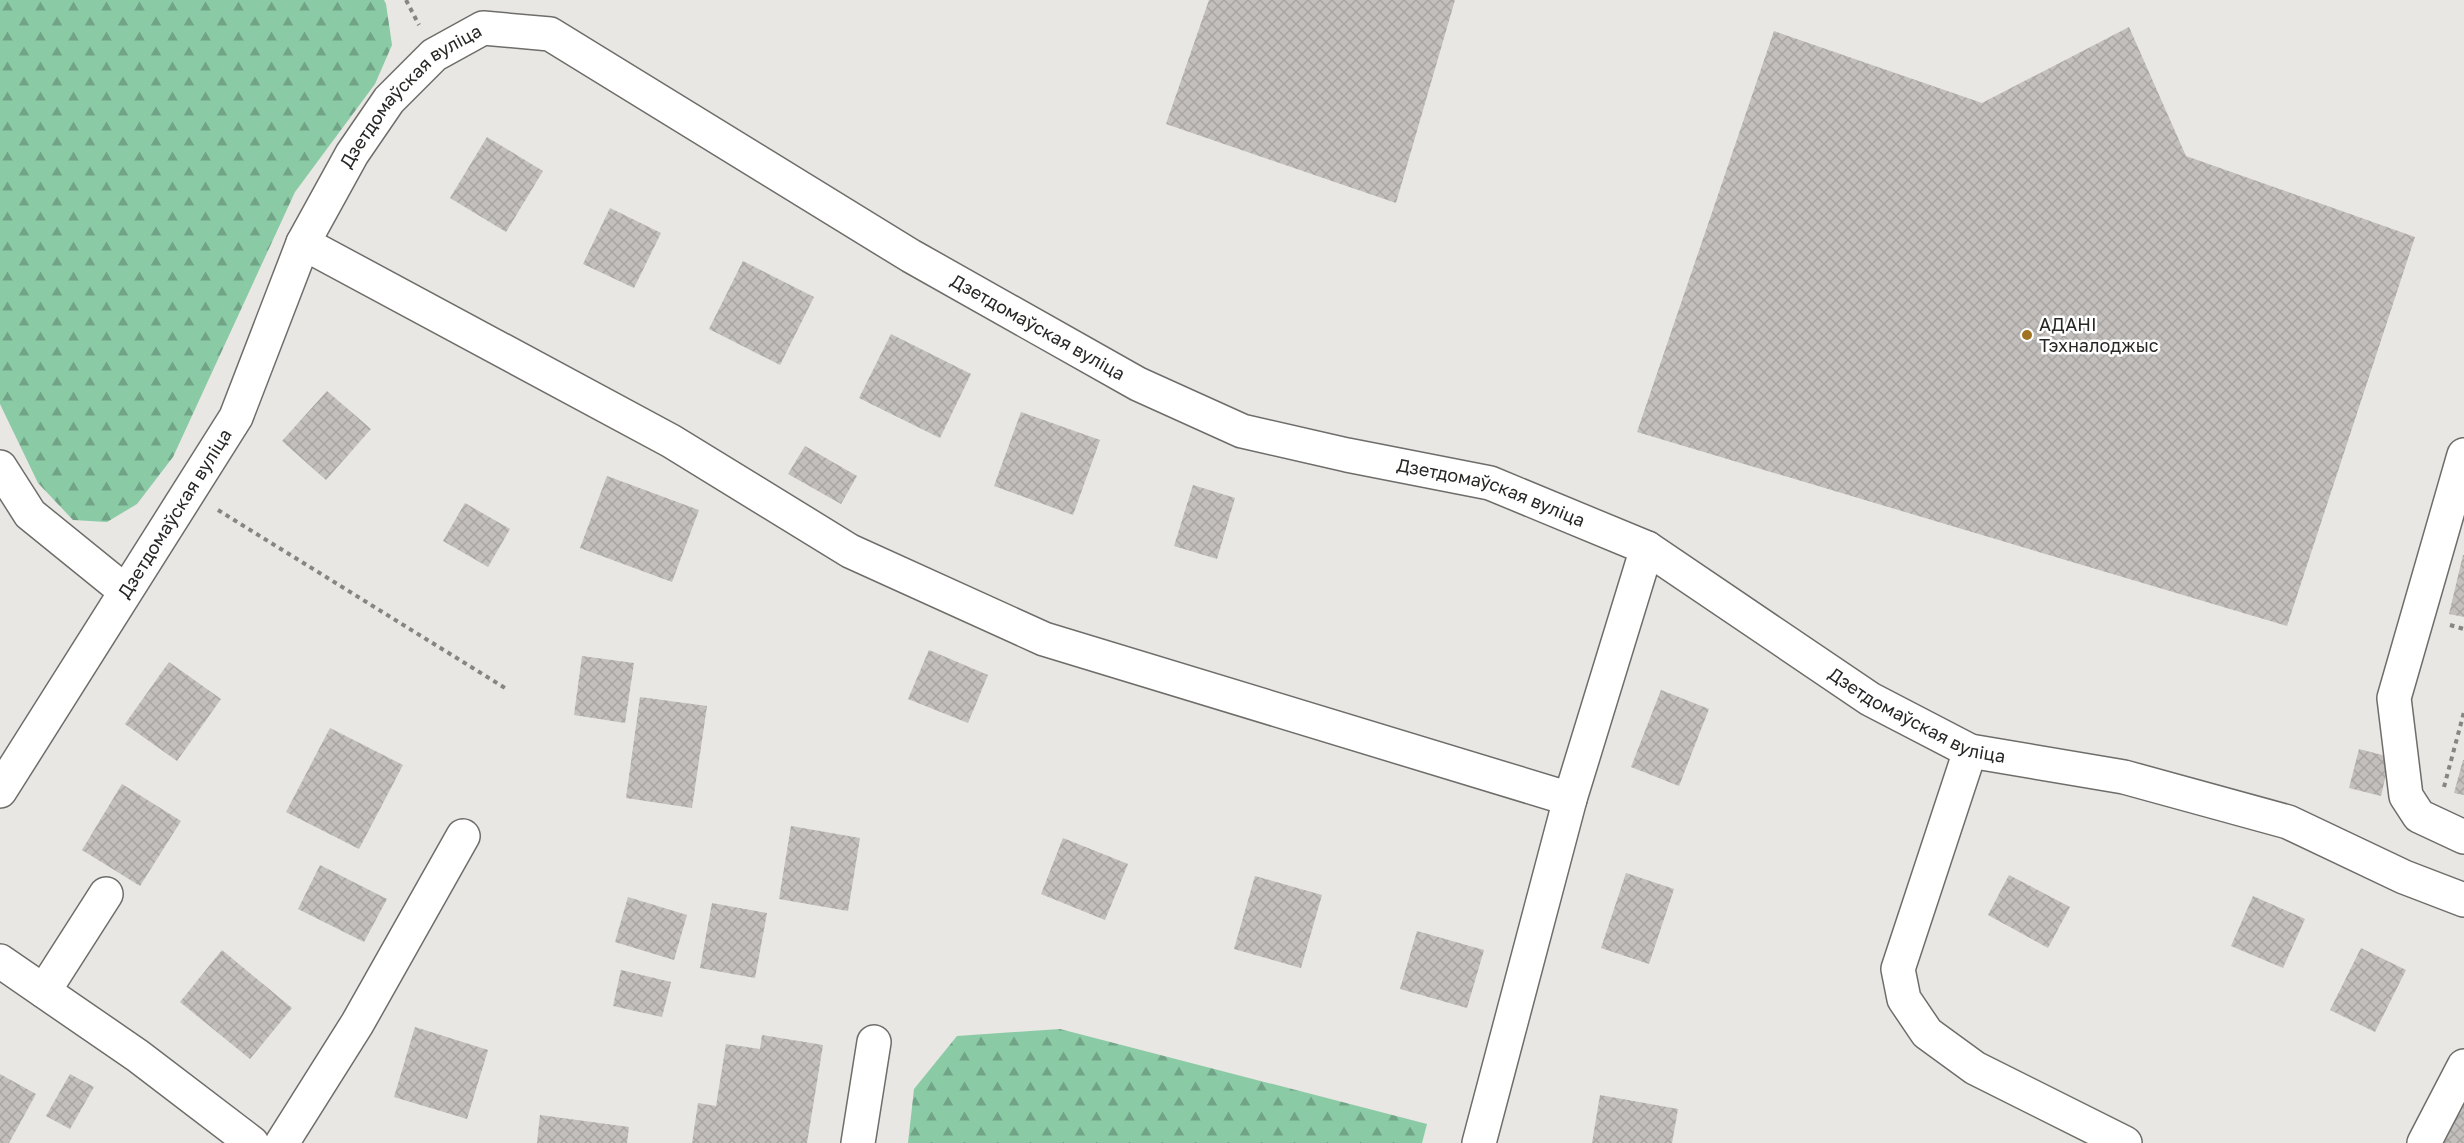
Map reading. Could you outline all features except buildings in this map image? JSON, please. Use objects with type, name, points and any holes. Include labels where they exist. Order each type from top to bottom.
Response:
[{"type":"street","name":"Дзетдомаўская вуліца","points":[[0,791],[236,417],[303,243],[351,154],[389,100],[434,55],[483,28],[550,33],[911,255],[1137,384],[1242,431],[1347,455],[1490,483],[1647,548],[1870,699],[1970,751],[2124,777],[2288,822],[2404,877],[2464,900]]},
{"type":"street","points":[[303,243],[671,441],[850,551],[1044,639],[1570,799]]},
{"type":"street","points":[[2464,455],[2394,698],[2406,796],[2419,816],[2464,837]]},
{"type":"street","points":[[0,467],[30,514],[125,591]]},
{"type":"street","points":[[1479,1143],[1570,799],[1647,548]]},
{"type":"street","points":[[1970,751],[1898,969],[1904,999],[1927,1033],[1975,1068],[2125,1143]]},
{"type":"street","points":[[282,1143],[357,1024],[463,836]]},
{"type":"street","points":[[44,991],[106,894]]},
{"type":"street","points":[[0,961],[138,1056],[252,1143]]},
{"type":"street","points":[[858,1143],[874,1042]]},
{"type":"street","points":[[2424,1143],[2464,1066]]},
{"type":"path","points":[[189,492],[505,688]]},
{"type":"path","points":[[2443,790],[2464,712]]},
{"type":"green space","points":[[0,0],[384,0],[386,4],[392,45],[375,84],[295,192],[173,457],[137,504],[107,522],[73,520],[38,483],[0,404]]},
{"type":"green space","points":[[1060,1029],[1427,1124],[1422,1143],[908,1143],[914,1089],[957,1036]]},
{"type":"place","name":"АДАНІ Тэхналоджыс","points":[[2027,335]]}]
